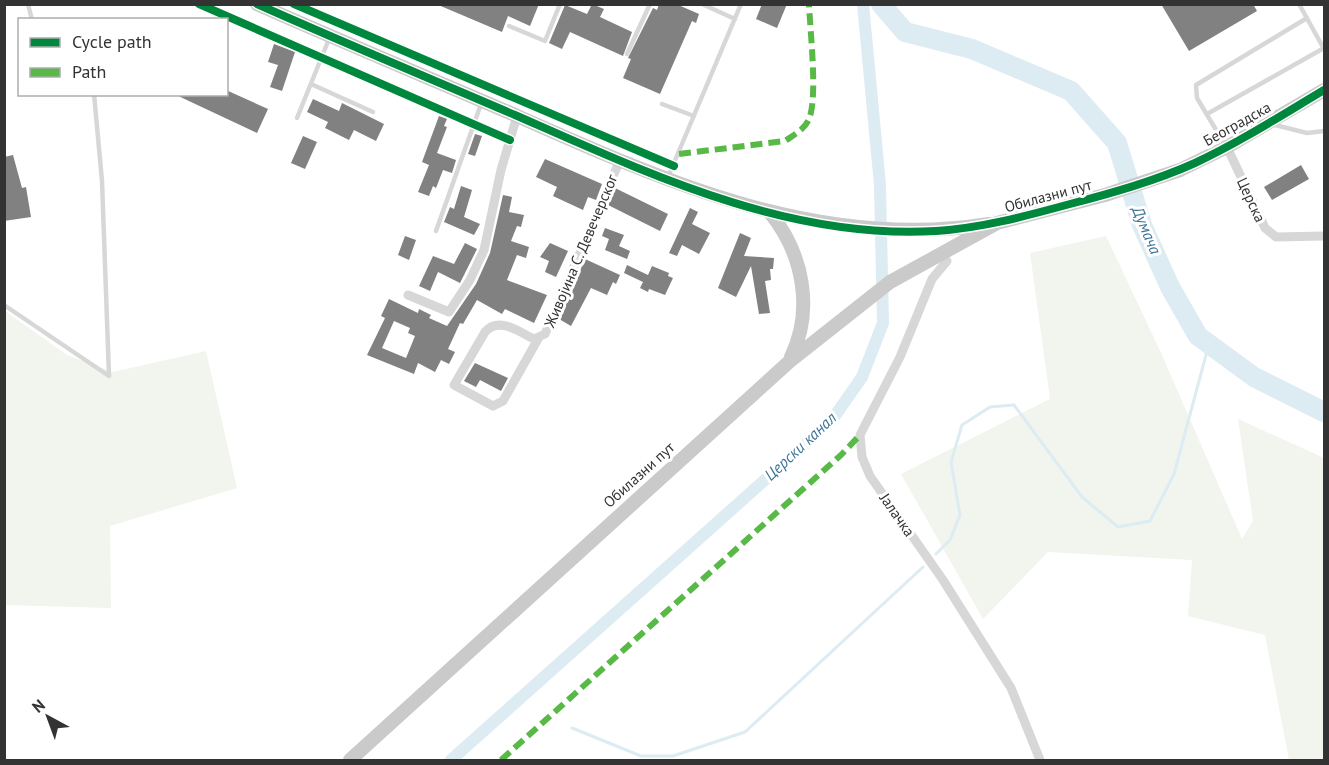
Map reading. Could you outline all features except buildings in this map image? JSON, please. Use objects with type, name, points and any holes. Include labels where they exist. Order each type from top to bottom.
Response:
[{"type":"main road","points":[[257,4],[667,180],[771,214],[826,225],[886,231],[921,231],[997,223]]},
{"type":"main road","name":"Београдска","points":[[1105,195],[1161,177],[1227,147],[1324,90]]},
{"type":"main road","name":"Обилазни пут","points":[[350,760],[790,361],[820,335],[890,282],[940,258],[997,223],[1105,195]]},
{"type":"main road","points":[[771,214],[793,248],[803,298],[803,325],[790,361]]},
{"type":"street","points":[[408,295],[449,312],[470,280],[484,250],[501,170],[517,116]]},
{"type":"street","name":"Церска","points":[[1227,147],[1265,228],[1276,237],[1324,236]]},
{"type":"street","name":"Живојина С. Девечерског","points":[[538,339],[503,325],[492,325],[485,332],[454,385],[494,406],[503,401],[538,339],[548,329],[620,160]]},
{"type":"street","name":"Јалачка","points":[[940,258],[900,357],[860,435],[862,457],[870,476],[943,580],[1011,688],[1040,760]]},
{"type":"lane","points":[[509,26],[545,41],[560,4]]},
{"type":"lane","points":[[627,54],[650,4]]},
{"type":"lane","points":[[702,4],[735,20]]},
{"type":"lane","points":[[667,180],[741,4]]},
{"type":"lane","points":[[1207,114],[1324,49],[1299,4]]},
{"type":"lane","points":[[1227,147],[1195,91],[1200,81],[1307,18]]},
{"type":"lane","points":[[297,117],[330,37]]},
{"type":"lane","points":[[311,84],[373,112]]},
{"type":"lane","points":[[4,305],[109,376],[102,181],[94,96]]},
{"type":"lane","points":[[436,231],[482,101]]},
{"type":"lane","points":[[662,104],[694,116]]},
{"type":"lane","points":[[1268,123],[1286,130],[1307,133],[1324,131]]},
{"type":"shaded area","points":[[1106,236],[1162,355],[1242,539],[1253,521],[1238,419],[1324,458],[1324,760],[1289,760],[1265,635],[1188,616],[1192,560],[1048,552],[983,619],[901,474],[1050,399],[1030,253]]},
{"type":"shaded area","points":[[5,311],[67,355],[113,372],[206,351],[237,488],[110,526],[111,608],[5,605]]},
{"type":"waterway","name":"Церски канал","points":[[451,760],[832,420],[862,377],[883,323],[880,185],[863,4]]},
{"type":"waterway","name":"Думача","points":[[881,4],[905,32],[972,49],[1071,91],[1117,143],[1142,225],[1170,287],[1198,336],[1254,377],[1324,412]]},
{"type":"waterway","points":[[936,554],[950,540],[960,515],[951,462],[962,425],[990,407],[1014,405],[1082,497],[1118,527],[1150,521],[1174,474],[1209,344]]},
{"type":"waterway","points":[[572,728],[641,756],[673,756],[745,732],[923,567]]},
{"type":"marked path","points":[[679,154],[785,141],[805,126],[812,109],[813,96],[809,4]]},
{"type":"marked path","points":[[501,760],[841,455],[860,435]]},
{"type":"cycle path","points":[[199,4],[510,140]]},
{"type":"cycle path","points":[[257,4],[667,180],[772,214],[826,225],[881,231],[936,231],[987,224],[1037,213],[1133,186],[1212,155],[1324,90]]},
{"type":"cycle path","points":[[294,4],[674,166]]}]
